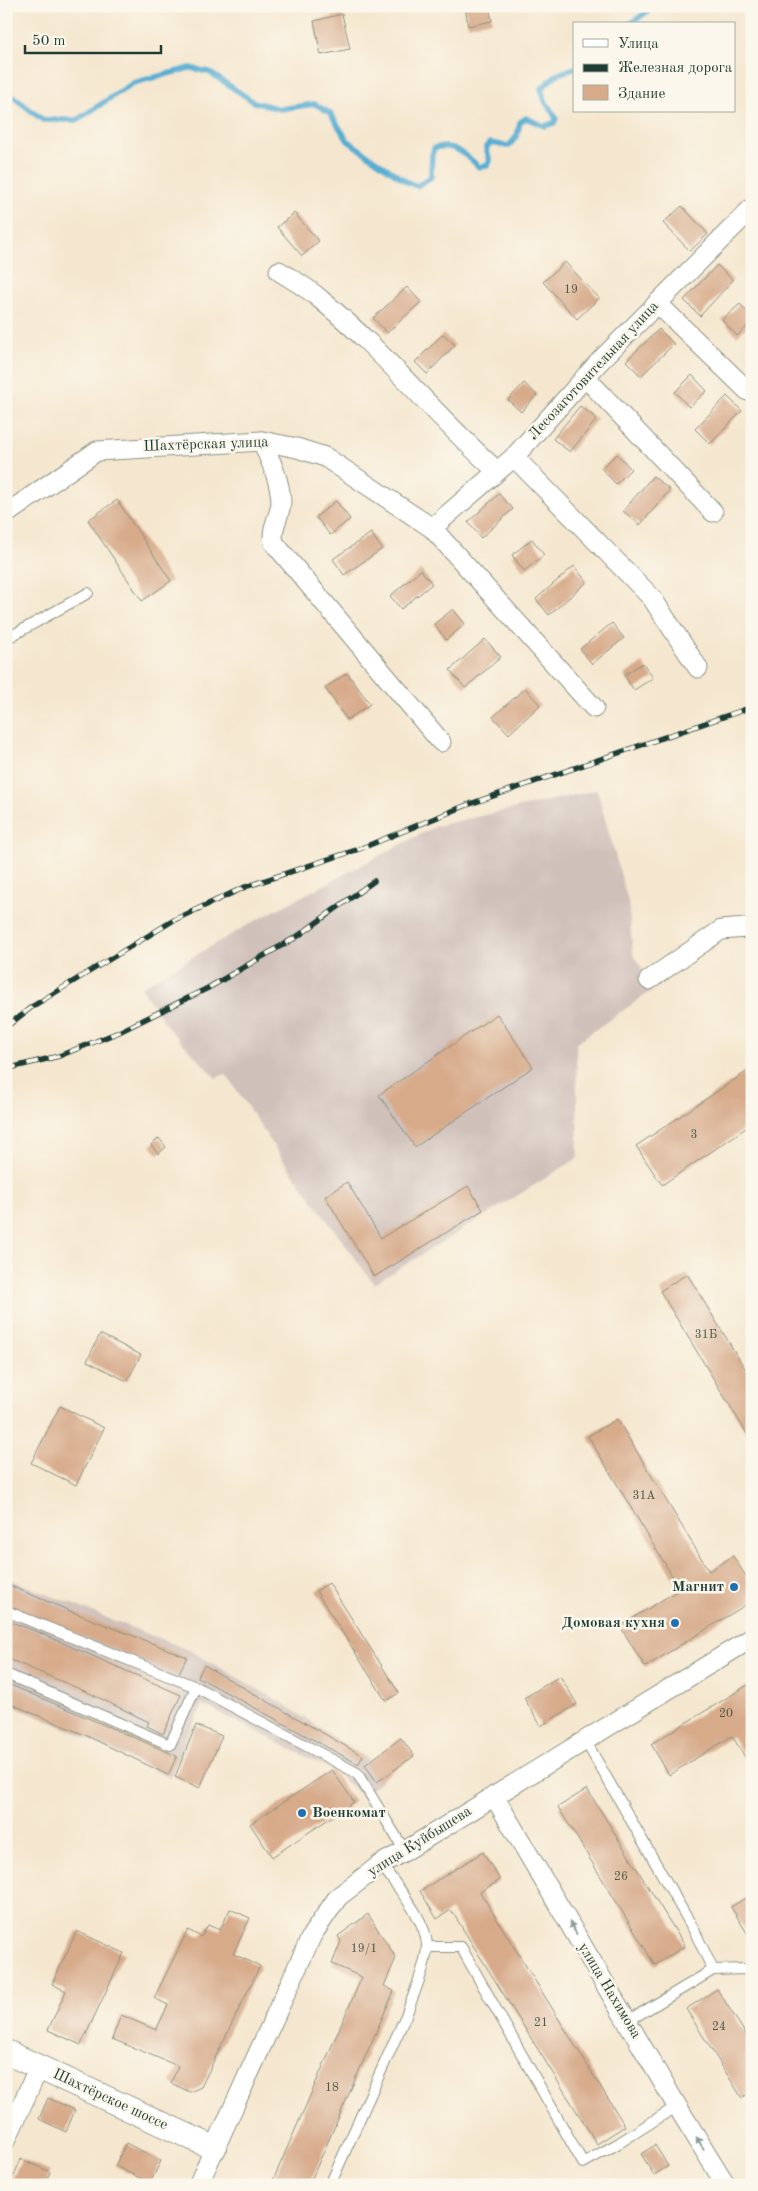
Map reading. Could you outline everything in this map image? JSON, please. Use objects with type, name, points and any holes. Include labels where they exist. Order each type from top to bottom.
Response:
[{"type":"street","name":"Лесозаготовительная улица","points":[[432,528],[514,457],[585,377],[752,208]]},
{"type":"street","points":[[279,271],[319,298],[372,344],[464,442],[497,472]]},
{"type":"street","points":[[657,303],[748,391]]},
{"type":"street","points":[[585,377],[713,512]]},
{"type":"street","points":[[262,441],[278,482],[281,503],[272,533],[274,543],[441,742]]},
{"type":"street","name":"Шахтёрская улица","points":[[6,514],[97,451],[262,441],[297,448],[325,457],[432,528],[594,708]]},
{"type":"street","points":[[514,457],[652,598],[698,668]]},
{"type":"street","points":[[649,980],[721,930],[746,928],[752,931]]},
{"type":"street","name":"улица Куйбышева","points":[[198,2185],[312,1935],[338,1897],[381,1864],[752,1638]]},
{"type":"street","name":"улица Нахимова","points":[[494,1796],[677,2106],[726,2185]]},
{"type":"street","name":"Шахтёрское шоссе","points":[[6,2052],[214,2148]]},
{"type":"street","points":[[6,2140],[39,2067]]},
{"type":"lane","points":[[6,639],[88,592]]},
{"type":"lane","points":[[6,1611],[196,1687],[358,1772],[405,1851]]},
{"type":"lane","points":[[6,1674],[170,1744],[196,1687]]},
{"type":"lane","points":[[585,1740],[695,1932],[714,1970]]},
{"type":"lane","points":[[330,2185],[407,2012],[418,1983],[427,1947],[422,1924],[381,1864]]},
{"type":"lane","points":[[427,1947],[461,1947],[583,2163],[620,2143],[677,2106]]},
{"type":"lane","points":[[628,2021],[714,1970],[749,1968]]},
{"type":"shaded area","points":[[597,790],[628,901],[633,954],[654,989],[576,1043],[578,1158],[374,1284],[283,1160],[226,1074],[216,1078],[169,1029],[141,987],[253,922],[436,826]]},
{"type":"shaded area","points":[[6,1578],[191,1651],[282,1703],[367,1759],[382,1781],[362,1796],[332,1770],[202,1704],[170,1778],[76,1733],[6,1703]]},
{"type":"building","points":[[465,6],[489,6],[492,21],[468,26]]},
{"type":"building","points":[[342,14],[350,49],[321,55],[314,21]]},
{"type":"building","points":[[682,206],[708,234],[690,251],[663,223]]},
{"type":"building","points":[[294,213],[319,241],[302,256],[277,227]]},
{"type":"building","points":[[565,262],[599,298],[577,319],[543,282]]},
{"type":"building","points":[[717,265],[733,280],[700,316],[684,300]]},
{"type":"building","points":[[407,287],[421,302],[387,333],[373,318]]},
{"type":"building","points":[[740,304],[752,317],[752,322],[737,336],[722,320]]},
{"type":"building","points":[[659,329],[674,344],[641,376],[626,361]]},
{"type":"building","points":[[443,334],[455,345],[427,374],[415,362]]},
{"type":"building","points":[[692,375],[707,391],[689,407],[675,392]]},
{"type":"building","points":[[524,383],[537,395],[521,412],[508,400]]},
{"type":"building","points":[[727,396],[742,411],[710,444],[695,429]]},
{"type":"building","points":[[580,406],[597,419],[570,452],[553,439]]},
{"type":"building","points":[[617,454],[631,469],[616,484],[601,468]]},
{"type":"building","points":[[653,476],[670,490],[640,525],[623,511]]},
{"type":"building","points":[[499,494],[513,509],[481,538],[468,522]]},
{"type":"building","points":[[117,500],[171,581],[142,601],[88,520]]},
{"type":"building","points":[[336,501],[350,519],[330,535],[316,517]]},
{"type":"building","points":[[371,533],[382,549],[344,575],[333,559]]},
{"type":"building","points":[[532,539],[544,555],[524,571],[512,555]]},
{"type":"building","points":[[574,566],[587,582],[549,615],[536,599]]},
{"type":"building","points":[[421,570],[432,584],[401,609],[390,596]]},
{"type":"building","points":[[453,609],[465,624],[446,640],[434,624]]},
{"type":"building","points":[[612,623],[624,638],[592,664],[580,649]]},
{"type":"building","points":[[485,639],[501,657],[465,688],[450,670]]},
{"type":"building","points":[[643,663],[653,678],[634,690],[624,675]]},
{"type":"building","points":[[347,673],[370,704],[347,720],[325,688]]},
{"type":"building","points":[[525,688],[540,705],[509,734],[493,717]]},
{"type":"building","points":[[497,1014],[533,1067],[415,1147],[379,1095]]},
{"type":"building","points":[[752,1068],[752,1124],[662,1185],[636,1146]]},
{"type":"building","points":[[159,1138],[166,1147],[158,1154],[151,1145]]},
{"type":"building","points":[[347,1182],[381,1238],[468,1186],[483,1210],[374,1277],[325,1196]]},
{"type":"building","points":[[687,1274],[752,1380],[752,1442],[660,1291]]},
{"type":"building","points":[[100,1334],[141,1355],[127,1381],[87,1361]]},
{"type":"building","points":[[60,1406],[104,1428],[76,1485],[31,1463]]},
{"type":"building","points":[[617,1419],[709,1571],[733,1556],[752,1586],[752,1601],[645,1667],[620,1626],[680,1589],[588,1436]]},
{"type":"building","points":[[329,1583],[399,1693],[386,1701],[316,1591]]},
{"type":"building","points":[[6,1584],[187,1657],[178,1675],[6,1605]]},
{"type":"building","points":[[6,1620],[38,1632],[181,1695],[163,1734],[147,1726],[149,1722],[87,1692],[6,1658]]},
{"type":"building","points":[[204,1665],[363,1756],[358,1764],[198,1677]]},
{"type":"building","points":[[560,1676],[577,1704],[541,1726],[524,1698]]},
{"type":"building","points":[[6,1683],[177,1756],[168,1775],[85,1735],[6,1702]]},
{"type":"building","points":[[748,1685],[752,1692],[752,1768],[732,1736],[669,1775],[651,1744]]},
{"type":"building","points":[[196,1725],[222,1736],[200,1788],[175,1777]]},
{"type":"building","points":[[401,1738],[414,1756],[377,1782],[365,1765]]},
{"type":"building","name":"Военкомат","points":[[332,1770],[354,1802],[272,1857],[250,1824]]},
{"type":"building","points":[[587,1789],[685,1946],[655,1965],[558,1807]]},
{"type":"building","points":[[483,1852],[500,1880],[480,1892],[625,2126],[597,2144],[451,1910],[437,1919],[420,1891]]},
{"type":"building","points":[[752,1894],[752,1941],[731,1907]]},
{"type":"building","points":[[230,1909],[250,1918],[233,1954],[260,1966],[201,2087],[190,2092],[171,2083],[178,2066],[112,2039],[121,2015],[156,2030],[168,2005],[154,1998],[188,1930],[201,1937],[208,1925],[220,1930]]},
{"type":"building","points":[[368,1914],[396,1958],[384,1986],[394,1991],[309,2185],[271,2185],[362,1977],[332,1964],[341,1941],[338,1936]]},
{"type":"building","points":[[77,1931],[124,1953],[81,2045],[48,2030],[66,1991],[52,1984]]},
{"type":"building","points":[[717,1989],[752,2044],[752,2092],[742,2098],[686,2009]]},
{"type":"building","points":[[48,2098],[75,2110],[66,2132],[39,2119]]},
{"type":"building","points":[[126,2143],[161,2161],[150,2183],[115,2166]]},
{"type":"building","points":[[655,2145],[668,2166],[654,2175],[641,2154]]},
{"type":"building","points":[[21,2159],[50,2172],[45,2185],[21,2185],[12,2180]]},
{"type":"waterway","points":[[633,22],[655,6]]},
{"type":"waterway","points":[[6,91],[43,120],[77,120],[133,83],[190,68],[209,72],[254,102],[280,109],[315,104],[330,113],[348,141],[407,182],[417,186],[431,177],[434,148],[453,148],[464,154],[479,167],[487,166],[490,161],[486,148],[490,143],[509,146],[517,136],[520,122],[526,118],[544,126],[554,123],[556,118],[545,101],[541,89],[556,75],[573,68]]},
{"type":"railway","points":[[6,1027],[33,1006],[174,920],[245,887],[362,848],[467,805],[752,707]]},
{"type":"railway","points":[[6,1069],[59,1056],[119,1032],[208,988],[298,936],[374,881]]},
{"type":"place","name":"Магнит","points":[[734,1587]]},
{"type":"place","name":"Домовая кухня","points":[[675,1623]]},
{"type":"place","name":"Военкомат","points":[[302,1813]]}]
